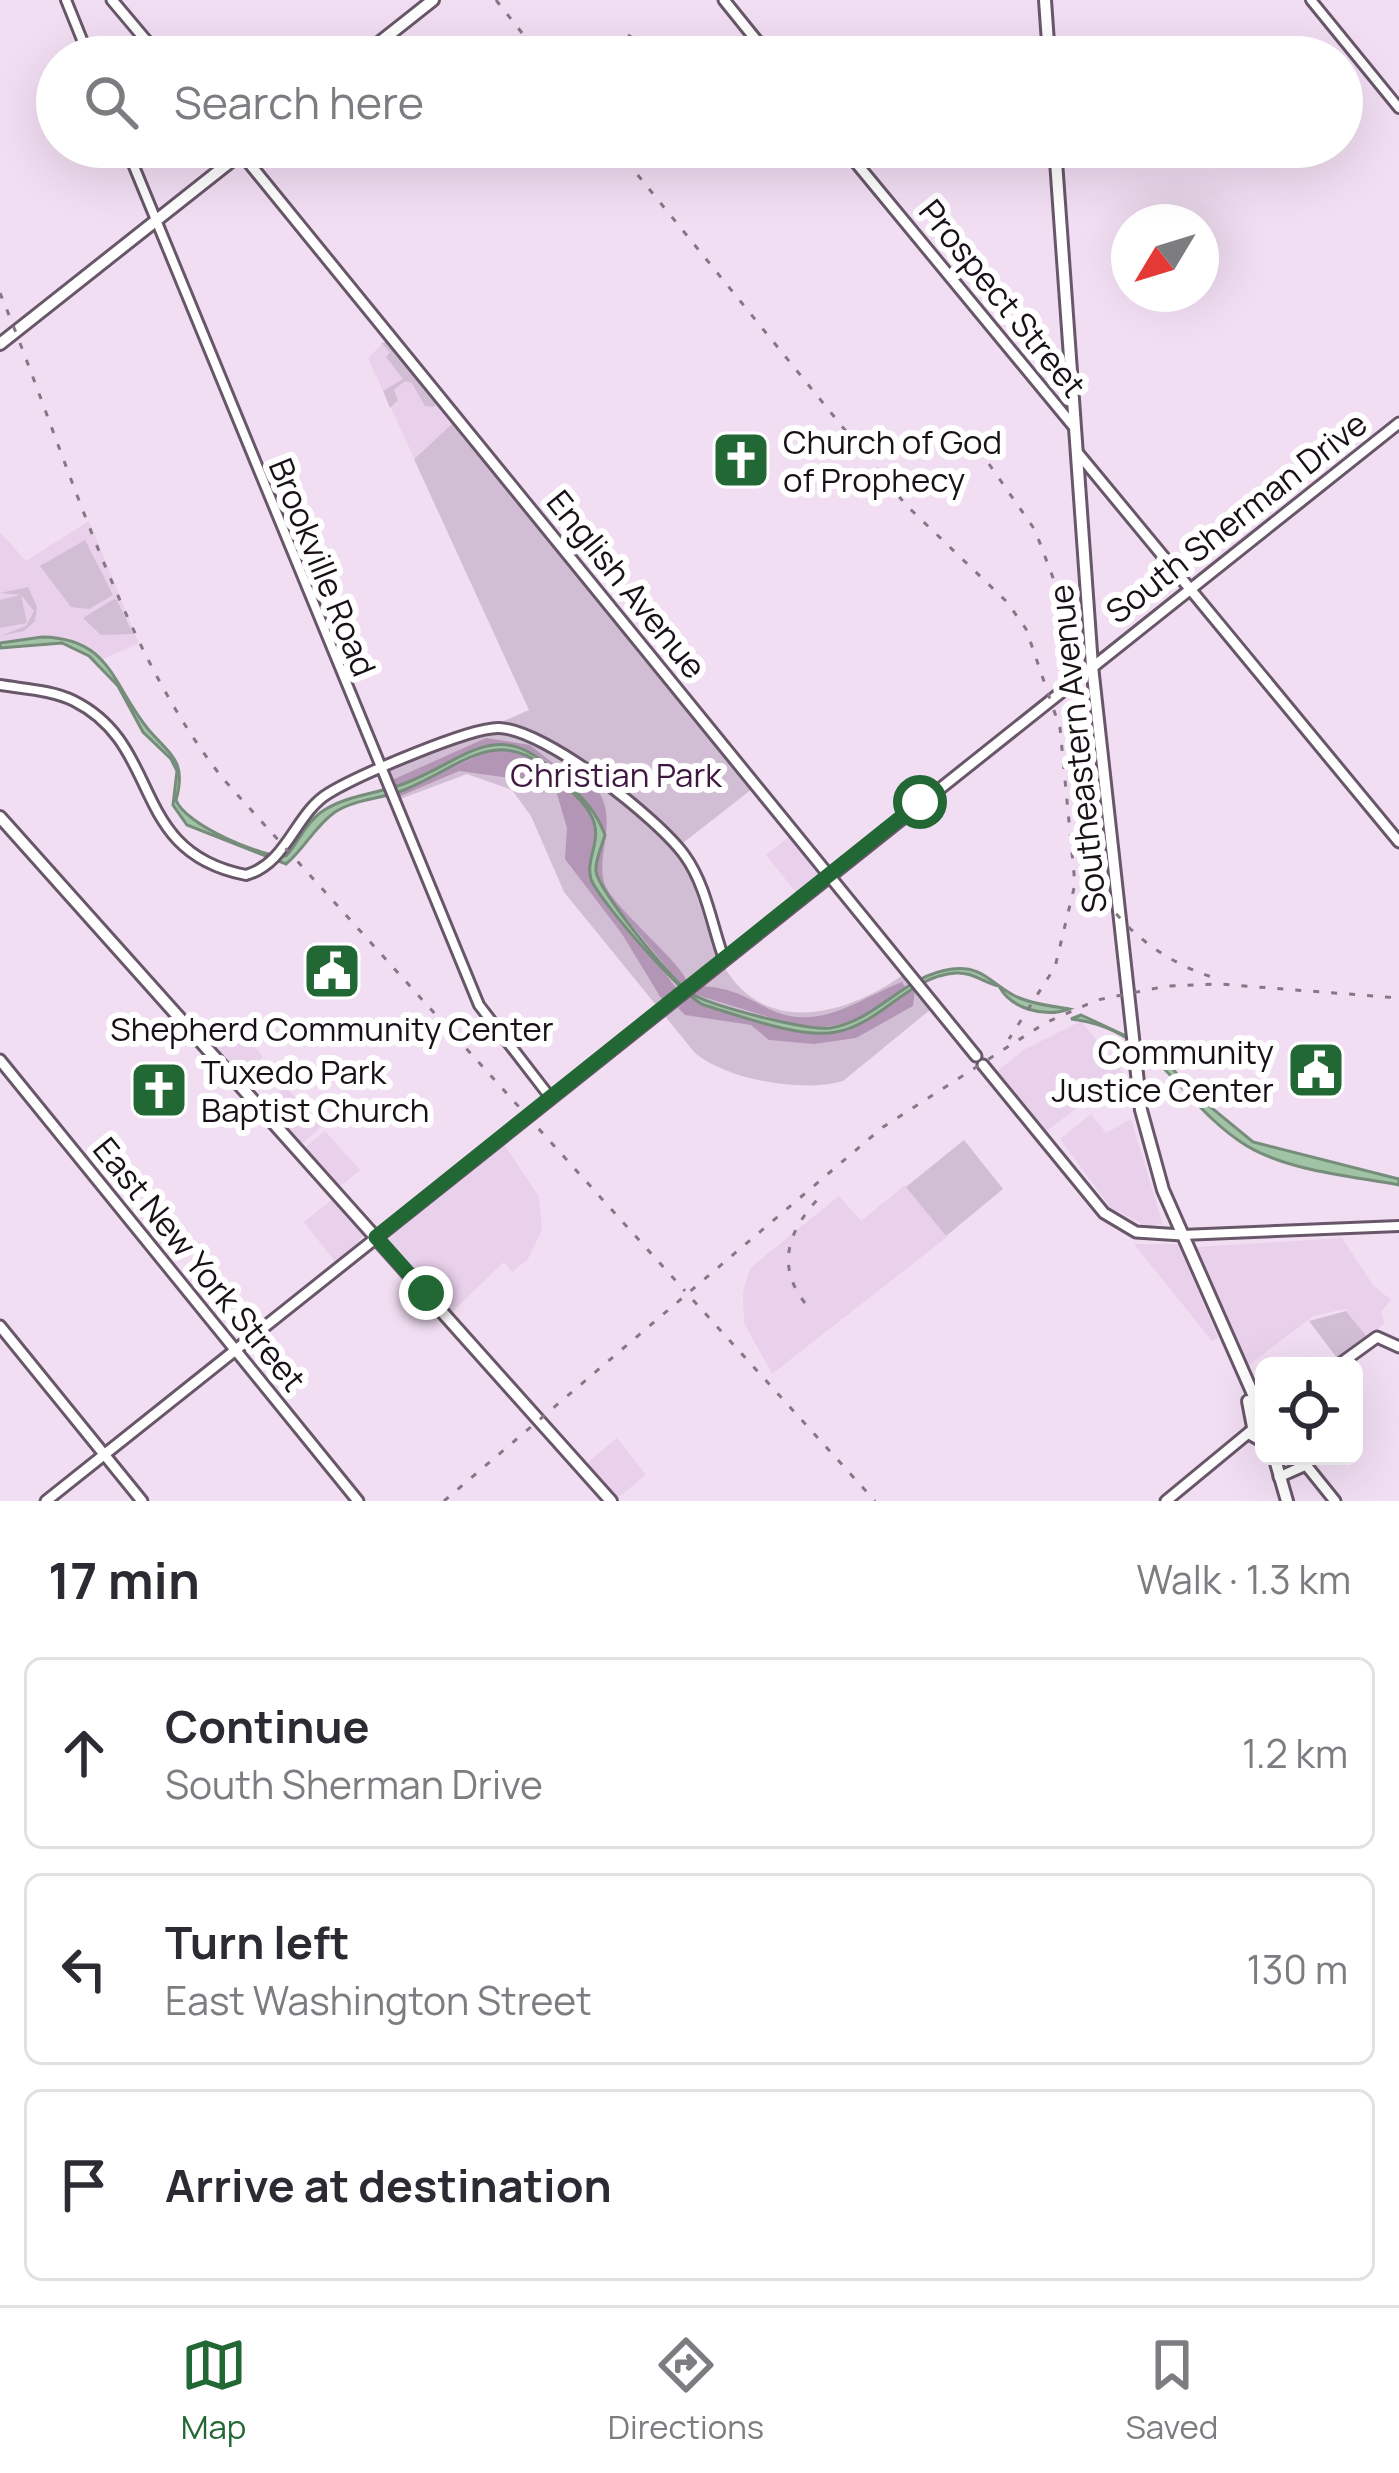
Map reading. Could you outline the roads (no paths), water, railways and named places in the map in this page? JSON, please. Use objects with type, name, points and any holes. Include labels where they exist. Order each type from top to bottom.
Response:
[{"type":"main road","points":[[112,0],[142,36]]},
{"type":"main road","points":[[388,36],[433,0]]},
{"type":"main road","points":[[724,0],[753,36]]},
{"type":"main road","points":[[1046,0],[1048,36]]},
{"type":"main road","points":[[0,344],[219,168]]},
{"type":"main road","name":"English Avenue","points":[[257,168],[1096,1205],[1123,1227],[1151,1236],[1182,1235]]},
{"type":"main road","name":"Prospect Street","points":[[860,168],[1075,428]]},
{"type":"main road","name":"Southeastern Avenue","points":[[1056,168],[1092,666],[1148,1145],[1255,1419]]},
{"type":"main road","name":"South Sherman Drive","points":[[46,1501],[1399,423]]},
{"type":"main road","name":"Prospect Street","points":[[1077,452],[1399,842]]},
{"type":"main road","points":[[0,817],[611,1501]]},
{"type":"main road","name":"East New York Street","points":[[0,1060],[358,1501]]},
{"type":"main road","points":[[0,1325],[142,1501]]},
{"type":"main road","points":[[1351,1357],[1383,1337],[1399,1346]]},
{"type":"main road","points":[[1166,1501],[1241,1442],[1255,1439]]},
{"type":"main road","name":"Southeastern Avenue","points":[[1274,1465],[1287,1501]]},
{"type":"main road","points":[[1279,1475],[1306,1465],[1335,1501]]},
{"type":"street","points":[[66,0],[81,36]]},
{"type":"street","points":[[1312,0],[1341,36]]},
{"type":"street","points":[[1363,63],[1399,108]]},
{"type":"street","name":"Brookville Road","points":[[135,168],[478,1005],[550,1097]]},
{"type":"street","points":[[0,685],[57,694],[84,706],[137,766],[170,837],[192,853],[246,874],[282,849],[321,799],[380,770],[482,729],[510,729],[535,737],[615,794],[683,853],[724,959]]},
{"type":"street","points":[[1182,1235],[1399,1226]]},
{"type":"railway","points":[[496,0],[524,36]]},
{"type":"railway","points":[[632,168],[906,505],[1007,602],[1026,629],[1060,728],[1075,884],[1055,967],[1009,1039]]},
{"type":"railway","points":[[0,293],[125,611],[188,729],[225,781],[685,1291]]},
{"type":"railway","points":[[989,464],[1035,530],[1055,583]]},
{"type":"railway","points":[[1080,852],[1102,895],[1132,931],[1171,959],[1215,978]]},
{"type":"railway","points":[[444,1501],[883,1127],[1045,1023],[1097,1000],[1167,986],[1219,984],[1399,998]]},
{"type":"railway","points":[[805,1303],[788,1261],[800,1222],[820,1197]]},
{"type":"railway","points":[[693,1300],[875,1501]]},
{"type":"place","name":"Church of God of Prophecy","points":[[741,460]]},
{"type":"place","name":"Shepherd Community Center","points":[[332,971]]},
{"type":"place","name":"Community Justice Center","points":[[1316,1070]]},
{"type":"place","name":"Tuxedo Park Baptist Church","points":[[159,1090]]},
{"type":"park label","name":"Christian Park","points":[[616,774]]}]
